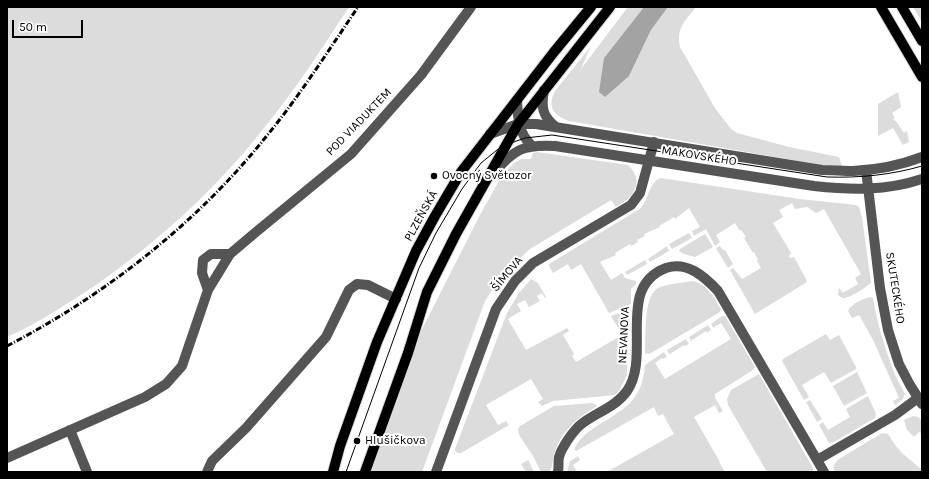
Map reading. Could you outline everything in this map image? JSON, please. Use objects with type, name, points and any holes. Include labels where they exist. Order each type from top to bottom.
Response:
[{"type":"main road","name":"PLZEŇSKÁ","points":[[333,472],[340,446],[377,342],[416,251],[435,216],[461,172],[554,52],[592,7]]},
{"type":"main road","points":[[365,472],[408,353],[427,292],[456,234],[518,124],[610,7]]},
{"type":"main road","points":[[881,7],[922,76]]},
{"type":"main road","points":[[902,7],[922,42]]},
{"type":"street","name":"POD VIADUKTEM","points":[[7,458],[145,397],[166,384],[182,366],[208,290],[230,254],[351,154],[421,75],[471,7]]},
{"type":"street","points":[[544,90],[542,102],[544,113],[547,119],[556,127]]},
{"type":"street","points":[[517,100],[518,124],[522,133],[532,146]]},
{"type":"street","name":"MAKOVSKÉHO","points":[[490,134],[518,124],[536,124],[822,170],[866,170],[922,158]]},
{"type":"street","name":"ŠÍMOVA","points":[[436,472],[496,309],[506,292],[533,263],[634,202],[640,193],[654,142]]},
{"type":"street","name":"MAKOVSKÉHO","points":[[486,182],[511,154],[532,146],[555,146],[649,162],[847,190],[868,190],[894,187],[922,179]]},
{"type":"street","name":"SKUTECKÉHO","points":[[866,170],[880,288],[888,330],[899,364],[920,401]]},
{"type":"street","points":[[208,290],[202,273],[203,260],[211,254],[230,254]]},
{"type":"street","name":"NEVANOVA","points":[[558,472],[559,456],[568,440],[579,426],[617,402],[628,390],[635,373],[637,357],[636,315],[641,291],[648,280],[657,271],[670,267],[683,266],[699,273],[718,291],[824,472]]},
{"type":"street","points":[[207,472],[212,462],[246,428],[326,337],[349,290],[357,284],[368,286],[396,299]]},
{"type":"street","points":[[817,460],[920,401]]},
{"type":"street","points":[[70,430],[87,472]]},
{"type":"shaded area","points":[[7,7],[349,7],[272,118],[242,155],[204,196],[162,234],[119,269],[63,306],[19,332],[7,337]]},
{"type":"shaded area","points":[[628,7],[644,7],[604,58],[629,76],[651,30],[668,7],[696,7],[682,25],[680,30],[680,47],[715,108],[731,129],[737,133],[789,147],[839,157],[842,166],[821,165],[563,119],[553,110],[552,102],[555,91],[591,46],[581,69]]},
{"type":"shaded area","points":[[644,7],[668,7],[651,30],[629,76],[605,97],[599,92],[604,58]]},
{"type":"shaded area","points":[[913,7],[922,7],[922,22]]},
{"type":"shaded area","points":[[898,92],[901,107],[892,113],[895,118],[893,119],[904,133],[907,131],[909,142],[903,145],[893,128],[878,136],[878,104]]},
{"type":"shaded area","points":[[537,152],[628,165],[636,177],[637,183],[635,189],[628,199],[616,207],[611,200],[530,249],[500,277],[485,301],[422,472],[370,472],[408,370],[420,333],[481,213],[503,174],[514,163],[521,159],[531,159],[533,153]]},
{"type":"shaded area","points":[[661,178],[800,199],[856,205],[859,207],[862,217],[871,283],[849,297],[842,298],[838,295],[839,288],[843,293],[858,284],[855,278],[861,274],[824,209],[816,213],[807,207],[795,209],[792,203],[779,210],[783,217],[773,223],[791,253],[789,256],[790,258],[794,257],[807,282],[755,314],[730,270],[733,268],[742,279],[761,268],[754,252],[753,253],[744,238],[746,237],[735,223],[716,235],[720,242],[715,246],[706,229],[694,236],[692,231],[700,227],[689,208],[675,219],[674,217],[659,226],[660,227],[644,234],[645,236],[637,240],[638,242],[631,246],[630,244],[615,253],[616,255],[600,262],[611,280],[622,273],[625,278],[636,281],[636,284],[631,289],[631,304],[609,313],[581,264],[571,270],[568,264],[553,273],[549,264],[641,208],[654,183]]},
{"type":"shaded area","points":[[689,233],[692,238],[672,249],[669,244]]},
{"type":"shaded area","points":[[705,234],[713,247],[695,257],[679,251],[680,249]]},
{"type":"shaded area","points":[[667,246],[669,251],[650,262],[648,259]]},
{"type":"shaded area","points":[[720,246],[723,250],[725,250],[733,264],[728,268],[716,248]]},
{"type":"shaded area","points":[[645,260],[647,264],[627,275],[625,272]]},
{"type":"shaded area","points":[[531,279],[538,283],[546,297],[545,298],[542,293],[537,296],[540,301],[529,307],[525,300],[517,304],[521,311],[508,319],[526,350],[567,328],[569,331],[563,335],[574,354],[572,356],[576,362],[622,335],[611,316],[630,309],[627,375],[620,389],[615,395],[553,401],[542,406],[538,402],[543,399],[531,379],[486,405],[498,425],[506,421],[509,425],[461,453],[458,453],[455,449],[507,313],[519,293]]},
{"type":"shaded area","points":[[692,281],[697,282],[709,291],[721,309],[720,312],[651,353],[645,353],[646,318],[653,292],[661,287]]},
{"type":"shaded area","points":[[870,297],[873,298],[878,323],[895,375],[905,394],[903,399],[895,405],[893,401],[899,398],[873,340],[859,315],[852,318],[848,311],[849,308],[857,302]]},
{"type":"shaded area","points":[[722,316],[725,316],[755,367],[753,370],[715,394],[715,398],[723,411],[719,413],[715,405],[694,417],[725,472],[607,472],[674,434],[663,414],[658,416],[654,407],[576,451],[574,450],[585,435],[622,410],[635,397],[640,388],[645,365],[664,352],[667,357],[662,358],[655,363],[665,379],[731,339],[721,323],[714,327],[714,329],[711,324]]},
{"type":"shaded area","points":[[708,325],[711,330],[707,333],[706,331],[692,340],[692,342],[689,337]]},
{"type":"shaded area","points":[[826,334],[830,340],[839,335],[856,369],[831,383],[824,372],[802,385],[809,397],[804,400],[782,361]]},
{"type":"shaded area","points":[[686,339],[689,344],[684,345],[670,355],[667,350]]},
{"type":"shaded area","points":[[857,372],[867,393],[844,406],[833,386]]},
{"type":"shaded area","points":[[759,374],[813,468],[813,471],[767,472],[728,405],[727,399],[731,390]]},
{"type":"shaded area","points":[[868,396],[876,414],[875,418],[834,442],[829,443],[819,425],[823,422],[828,430],[850,417],[846,409]]},
{"type":"shaded area","points":[[810,400],[822,419],[817,422],[806,402]]},
{"type":"shaded area","points":[[592,403],[597,406],[576,421],[561,438],[554,454],[552,466],[549,472],[541,472],[533,456],[519,435],[518,429],[520,426],[554,406]]},
{"type":"shaded area","points":[[913,416],[918,417],[922,421],[922,434],[919,432],[914,437],[907,430],[904,420]]},
{"type":"shaded area","points":[[882,433],[888,434],[902,453],[922,470],[922,472],[835,472],[834,465],[839,459]]},
{"type":"shaded area","points":[[578,456],[580,460],[573,465],[577,472],[567,472],[570,461]]},
{"type":"shaded area","points":[[528,460],[534,472],[526,472],[521,464]]},
{"type":"tram line","points":[[346,472],[419,268],[436,233],[462,189],[481,163],[497,150],[508,144],[525,138],[552,135],[827,177],[875,175],[899,172],[922,166]]},
{"type":"railway","points":[[7,346],[79,304],[114,280],[147,255],[209,200],[238,170],[278,122],[313,74],[358,7]]},
{"type":"place","name":"Ovocný Světozor","points":[[434,176]]},
{"type":"place","name":"Hlušičkova","points":[[357,441]]}]
